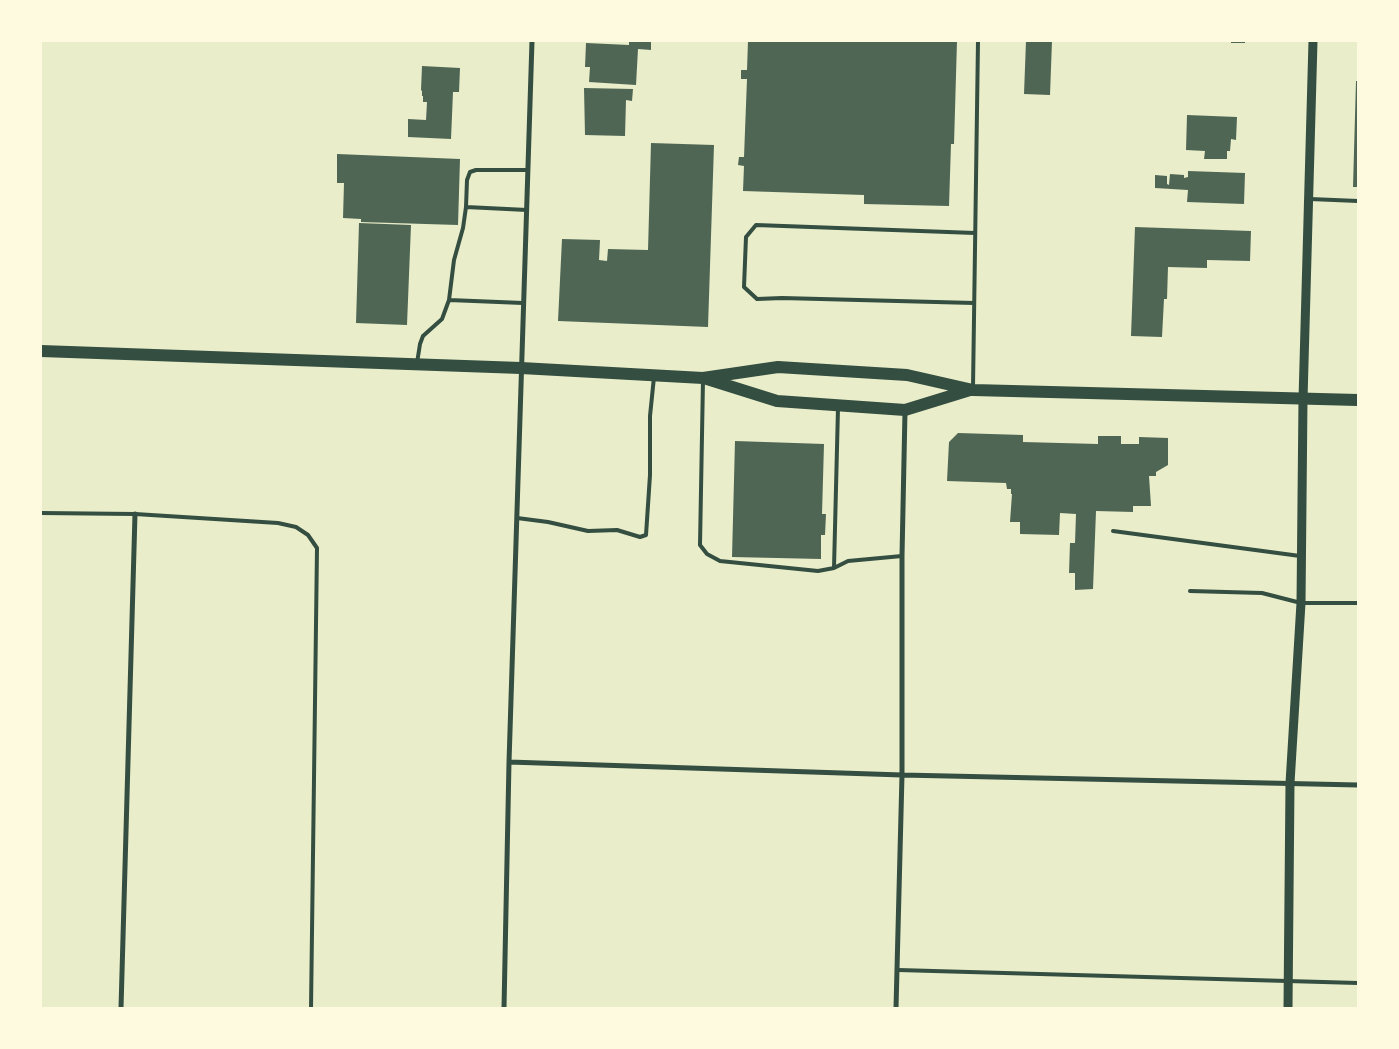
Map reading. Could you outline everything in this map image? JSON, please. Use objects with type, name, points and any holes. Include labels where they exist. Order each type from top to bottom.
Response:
[{"type":"main road","points":[[41,351],[521,368],[703,378],[778,367],[908,375],[972,390],[1358,400]]},
{"type":"main road","points":[[703,378],[777,401],[905,410],[972,390]]},
{"type":"street","points":[[504,1008],[509,762],[532,41]]},
{"type":"street","points":[[1288,1008],[1290,783],[1300,603],[1303,400],[1313,41]]},
{"type":"street","points":[[896,1008],[902,775],[902,556],[905,410]]},
{"type":"street","points":[[121,1008],[135,514]]},
{"type":"street","points":[[509,762],[902,775],[1358,786]]},
{"type":"lane","points":[[972,390],[978,41]]},
{"type":"lane","points":[[417,365],[423,336],[442,320],[449,300],[454,260],[463,228],[467,180],[470,172],[476,170],[528,170]]},
{"type":"lane","points":[[1308,199],[1358,201]]},
{"type":"lane","points":[[466,207],[527,210]]},
{"type":"lane","points":[[974,303],[757,299],[744,287],[746,237],[756,225],[975,232]]},
{"type":"lane","points":[[449,300],[524,303]]},
{"type":"lane","points":[[517,518],[548,522],[588,532],[617,530],[640,537],[646,535],[650,475],[650,416],[654,375]]},
{"type":"lane","points":[[703,378],[700,545],[707,554],[720,561],[818,571],[834,568],[848,561],[902,556]]},
{"type":"lane","points":[[834,568],[838,405]]},
{"type":"lane","points":[[41,513],[135,514],[278,523],[296,527],[308,535],[317,548],[310,1008]]},
{"type":"lane","points":[[1113,531],[1300,556]]},
{"type":"lane","points":[[1190,591],[1262,593],[1300,603],[1358,603]]},
{"type":"lane","points":[[898,970],[1358,983]]},
{"type":"building","points":[[629,41],[651,41],[651,50],[638,49],[636,85],[589,82],[590,67],[585,67],[586,43],[629,45]]},
{"type":"building","points":[[748,41],[957,41],[954,144],[951,144],[949,206],[864,204],[864,195],[743,191],[744,166],[738,165],[739,157],[744,157],[747,79],[741,79],[741,70],[747,70]]},
{"type":"building","points":[[1026,41],[1052,41],[1050,95],[1024,94]]},
{"type":"building","points":[[1231,41],[1245,41],[1245,43],[1231,43]]},
{"type":"building","points":[[422,66],[460,68],[459,92],[453,92],[451,139],[408,137],[408,119],[426,120],[427,102],[423,102],[421,90]]},
{"type":"building","points":[[1356,81],[1358,81],[1358,187],[1353,187]]},
{"type":"building","points":[[584,88],[633,89],[632,101],[626,100],[625,136],[585,135]]},
{"type":"building","points":[[1187,115],[1237,117],[1236,140],[1231,139],[1230,151],[1227,151],[1227,159],[1204,159],[1205,151],[1186,150]]},
{"type":"building","points":[[651,143],[714,145],[708,327],[558,321],[562,239],[600,240],[599,260],[607,261],[608,249],[648,250]]},
{"type":"building","points":[[337,154],[460,159],[458,225],[361,222],[361,219],[343,218],[344,183],[337,183]]},
{"type":"building","points":[[1188,171],[1245,173],[1244,204],[1187,202],[1188,190],[1155,188],[1155,175],[1167,176],[1167,184],[1169,185],[1170,174],[1184,175],[1184,178],[1188,177]]},
{"type":"building","points":[[359,223],[411,225],[407,325],[356,323]]},
{"type":"building","points":[[1135,227],[1251,231],[1250,261],[1207,260],[1207,268],[1168,267],[1167,299],[1164,299],[1162,337],[1131,336]]},
{"type":"building","points":[[958,433],[1023,435],[1023,442],[1098,444],[1098,436],[1121,436],[1121,444],[1139,444],[1139,437],[1168,438],[1168,465],[1156,472],[1156,476],[1149,476],[1151,506],[1133,506],[1133,512],[1096,511],[1093,589],[1075,590],[1075,573],[1069,573],[1070,543],[1075,543],[1076,514],[1060,513],[1059,535],[1020,534],[1020,522],[1010,522],[1012,494],[1011,489],[1007,489],[1006,483],[947,481],[949,442]]},
{"type":"building","points":[[735,441],[824,444],[822,514],[826,514],[825,535],[821,535],[821,559],[732,557]]}]
